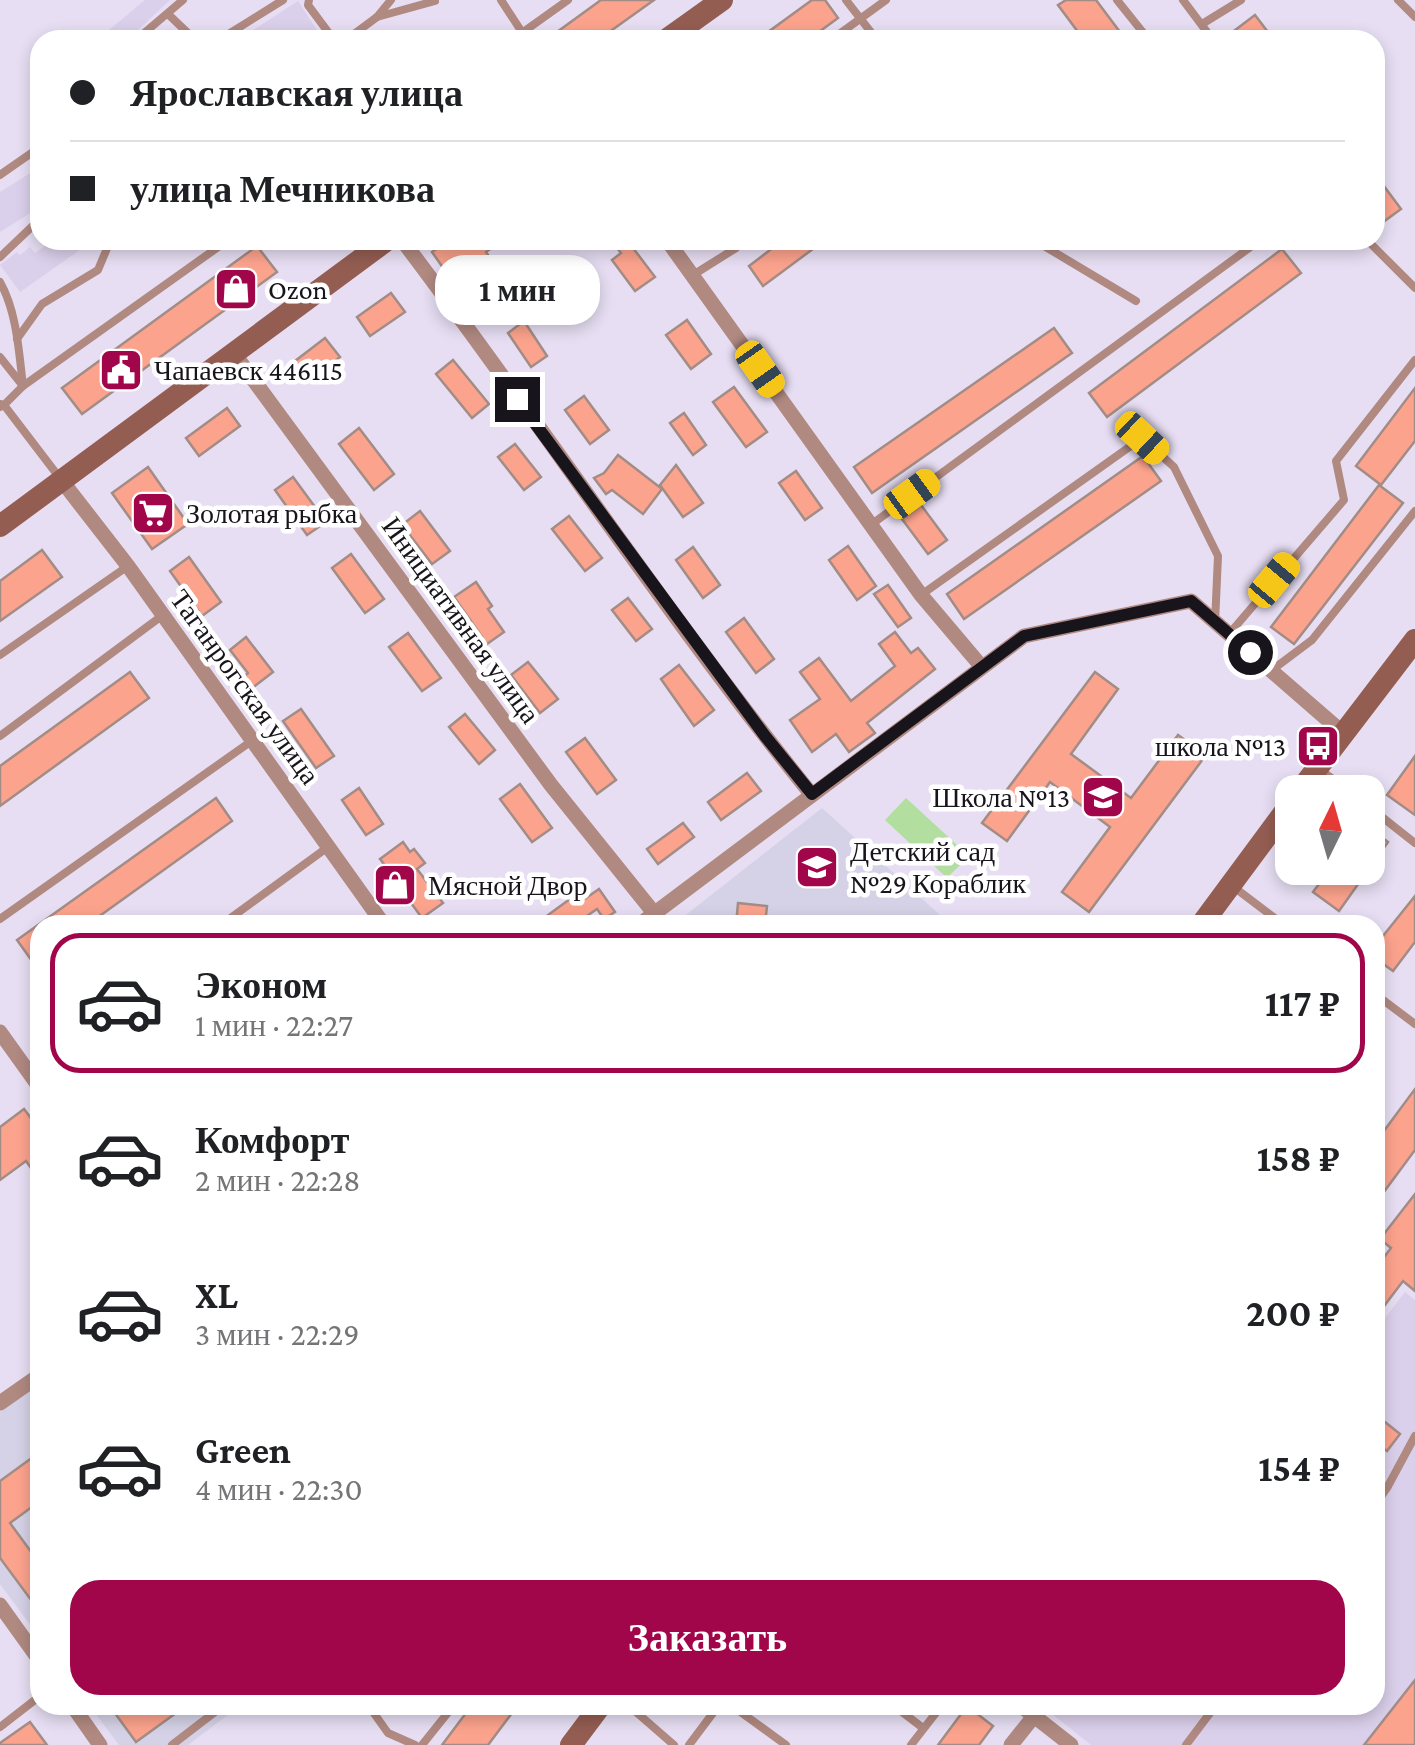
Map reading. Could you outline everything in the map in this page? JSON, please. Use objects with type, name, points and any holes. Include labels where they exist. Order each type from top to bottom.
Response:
[{"type":"main road","points":[[680,30],[722,0]]},
{"type":"main road","points":[[0,526],[373,250]]},
{"type":"main road","points":[[1312,775],[1415,640]]},
{"type":"main road","points":[[1208,915],[1275,825]]},
{"type":"main road","points":[[571,1745],[594,1715]]},
{"type":"street","points":[[409,250],[605,522],[812,794]]},
{"type":"street","points":[[675,250],[920,596],[981,666]]},
{"type":"street","name":"Инициативная улица","points":[[234,352],[551,785],[654,914]]},
{"type":"street","name":"Таганрогская улица","points":[[62,481],[128,566],[377,915]]},
{"type":"street","points":[[654,914],[1024,636],[1191,601],[1343,734]]},
{"type":"street","points":[[0,1032],[30,1074]]},
{"type":"street","points":[[0,1403],[30,1382]]},
{"type":"street","points":[[0,1605],[30,1647]]},
{"type":"street","points":[[79,1715],[100,1745]]},
{"type":"street","points":[[1011,1745],[1034,1716],[1071,1745]]},
{"type":"lane","points":[[150,30],[183,0]]},
{"type":"lane","points":[[236,30],[282,0]]},
{"type":"lane","points":[[310,0],[308,5],[327,30]]},
{"type":"lane","points":[[359,30],[391,0]]},
{"type":"lane","points":[[377,17],[435,0]]},
{"type":"lane","points":[[501,0],[521,30]]},
{"type":"lane","points":[[532,30],[568,0]]},
{"type":"lane","points":[[846,0],[868,30]]},
{"type":"lane","points":[[845,30],[886,0]]},
{"type":"lane","points":[[1117,0],[1141,30]]},
{"type":"lane","points":[[1183,0],[1206,30]]},
{"type":"lane","points":[[1202,24],[1241,0]]},
{"type":"lane","points":[[1398,0],[1415,17]]},
{"type":"lane","points":[[170,15],[184,30]]},
{"type":"lane","points":[[0,175],[30,155]]},
{"type":"lane","points":[[0,257],[30,229]]},
{"type":"lane","points":[[17,339],[42,304],[98,270],[106,250]]},
{"type":"lane","points":[[62,481],[1,405],[214,250]]},
{"type":"lane","points":[[693,275],[733,250]]},
{"type":"lane","points":[[1051,250],[1136,301]]},
{"type":"lane","points":[[871,525],[1246,250]]},
{"type":"lane","points":[[1377,250],[1415,288]]},
{"type":"lane","points":[[0,282],[17,339],[23,386]]},
{"type":"lane","points":[[0,357],[23,386]]},
{"type":"lane","points":[[1229,634],[1344,500],[1336,461],[1415,360]]},
{"type":"lane","points":[[920,596],[1142,438],[1174,467],[1218,556],[1215,623]]},
{"type":"lane","points":[[1271,671],[1312,640],[1415,511]]},
{"type":"lane","points":[[0,654],[128,566]]},
{"type":"lane","points":[[0,736],[163,616]]},
{"type":"lane","points":[[0,919],[253,740]]},
{"type":"lane","points":[[1318,767],[1328,775]]},
{"type":"lane","points":[[1385,819],[1415,843]]},
{"type":"lane","points":[[236,915],[328,847]]},
{"type":"lane","points":[[1231,885],[1271,915]]},
{"type":"lane","points":[[1385,1002],[1415,1024]]},
{"type":"lane","points":[[26,1068],[30,1065]]},
{"type":"lane","points":[[1385,1492],[1415,1436]]},
{"type":"lane","points":[[0,1727],[30,1704]]},
{"type":"lane","points":[[172,1745],[211,1715]]},
{"type":"lane","points":[[375,1715],[388,1733],[419,1745],[445,1715]]},
{"type":"lane","points":[[640,1715],[674,1745]]},
{"type":"lane","points":[[690,1745],[712,1715]]},
{"type":"lane","points":[[745,1715],[786,1745]]},
{"type":"lane","points":[[906,1715],[923,1728]]},
{"type":"lane","points":[[911,1745],[934,1715]]},
{"type":"lane","points":[[1186,1745],[1208,1715]]},
{"type":"shaded area","points":[[145,0],[170,0],[138,30],[109,30]]},
{"type":"shaded area","points":[[298,1],[317,30],[253,30]]},
{"type":"shaded area","points":[[30,173],[30,213],[0,232],[0,192]]},
{"type":"shaded area","points":[[30,247],[35,253],[80,250],[20,292],[0,265]]},
{"type":"shaded area","name":"Детский сад №29 Кораблик","points":[[822,808],[940,915],[686,915]]},
{"type":"shaded area","points":[[1405,1292],[1415,1300],[1415,1745],[1091,1745],[1054,1715],[1385,1715],[1385,1318]]},
{"type":"shaded area","points":[[30,1388],[30,1624],[0,1584],[0,1411]]},
{"type":"shaded area","points":[[96,1715],[228,1715],[188,1745],[119,1745]]},
{"type":"green space","points":[[906,798],[969,856],[947,878],[885,820]]},
{"type":"building","points":[[601,0],[654,0],[612,30],[560,30]]},
{"type":"building","points":[[812,0],[825,0],[838,18],[822,30],[771,30]]},
{"type":"building","points":[[1066,0],[1096,0],[1118,30],[1077,30],[1058,5]]},
{"type":"building","points":[[1255,15],[1266,30],[1235,30]]},
{"type":"building","points":[[1385,187],[1401,209],[1385,221]]},
{"type":"building","points":[[252,250],[260,250],[277,272],[82,414],[62,388]]},
{"type":"building","points":[[489,250],[486,252],[515,294],[479,319],[432,252]]},
{"type":"building","points":[[619,250],[635,250],[655,277],[635,291],[612,260],[621,253]]},
{"type":"building","points":[[770,250],[812,250],[763,286],[749,266]]},
{"type":"building","points":[[1281,250],[1301,273],[1107,417],[1089,393]]},
{"type":"building","points":[[391,293],[405,312],[370,336],[357,317]]},
{"type":"building","points":[[687,320],[711,354],[691,369],[666,335]]},
{"type":"building","points":[[524,321],[547,356],[531,367],[508,333]]},
{"type":"building","points":[[1054,328],[1072,353],[872,493],[854,467]]},
{"type":"building","points":[[325,338],[340,357],[310,380],[295,361]]},
{"type":"building","points":[[453,360],[489,404],[472,418],[436,374]]},
{"type":"building","points":[[734,387],[767,432],[746,447],[713,402]]},
{"type":"building","points":[[1415,388],[1415,441],[1381,485],[1356,466]]},
{"type":"building","points":[[584,396],[609,430],[590,444],[565,410]]},
{"type":"building","points":[[227,408],[240,426],[199,456],[186,438]]},
{"type":"building","points":[[684,413],[706,445],[693,455],[670,423]]},
{"type":"building","points":[[359,428],[394,474],[374,490],[339,444]]},
{"type":"building","points":[[515,444],[541,477],[524,490],[498,457]]},
{"type":"building","points":[[618,455],[662,489],[643,514],[612,490],[606,494],[594,478],[604,473]]},
{"type":"building","points":[[1143,456],[1161,481],[964,619],[947,594]]},
{"type":"building","points":[[676,465],[703,503],[683,517],[660,485]]},
{"type":"building","name":"Золотая рыбка","points":[[148,467],[188,524],[152,549],[112,493]]},
{"type":"building","points":[[796,471],[822,508],[805,520],[779,483]]},
{"type":"building","points":[[293,477],[326,522],[307,535],[275,490]]},
{"type":"building","points":[[1379,485],[1403,503],[1294,644],[1271,627]]},
{"type":"building","points":[[921,505],[947,540],[928,554],[902,519]]},
{"type":"building","points":[[420,511],[450,551],[432,564],[402,525]]},
{"type":"building","points":[[569,516],[602,558],[585,571],[552,529]]},
{"type":"building","points":[[848,546],[876,586],[857,600],[829,560]]},
{"type":"building","points":[[693,547],[720,585],[703,598],[676,560]]},
{"type":"building","points":[[42,550],[62,577],[0,621],[0,581]]},
{"type":"building","points":[[351,554],[384,599],[365,613],[332,568]]},
{"type":"building","points":[[189,557],[221,602],[202,616],[170,571]]},
{"type":"building","points":[[476,582],[504,632],[487,644],[454,597]]},
{"type":"building","points":[[888,585],[911,618],[898,627],[874,594]]},
{"type":"building","points":[[628,598],[652,629],[636,641],[612,610]]},
{"type":"building","points":[[744,618],[774,659],[756,673],[726,632]]},
{"type":"building","points":[[895,632],[911,653],[918,648],[935,669],[867,723],[875,733],[849,752],[836,734],[812,752],[790,720],[820,699],[800,672],[819,658],[851,701],[895,666],[879,644]]},
{"type":"building","points":[[408,633],[441,678],[422,691],[389,647]]},
{"type":"building","points":[[246,637],[273,672],[251,689],[242,678],[248,673],[230,650]]},
{"type":"building","points":[[528,662],[558,699],[540,713],[511,675]]},
{"type":"building","points":[[679,665],[714,710],[694,726],[661,679]]},
{"type":"building","points":[[130,672],[149,698],[0,806],[0,766]]},
{"type":"building","points":[[1095,672],[1118,689],[1071,754],[1131,798],[1178,735],[1206,755],[1089,912],[1062,892],[1110,827],[1050,782],[1007,841],[982,823]]},
{"type":"building","points":[[301,709],[334,756],[316,768],[283,721]]},
{"type":"building","points":[[465,714],[495,750],[479,764],[449,727]]},
{"type":"building","points":[[585,738],[616,780],[597,794],[566,752]]},
{"type":"building","points":[[1415,756],[1415,815],[1387,795]]},
{"type":"building","points":[[747,773],[761,791],[721,820],[708,802]]},
{"type":"building","points":[[520,784],[552,828],[532,842],[500,799]]},
{"type":"building","points":[[359,788],[383,824],[366,835],[342,800]]},
{"type":"building","points":[[216,798],[232,821],[101,915],[52,915]]},
{"type":"building","points":[[683,823],[694,837],[658,864],[647,849]]},
{"type":"building","points":[[403,842],[410,852],[414,849],[425,863],[417,869],[443,903],[420,915],[403,892],[395,898],[378,875],[387,868],[380,859]]},
{"type":"building","points":[[1318,885],[1357,885],[1339,911],[1313,892]]},
{"type":"building","points":[[599,889],[615,912],[601,915],[597,909],[588,915],[548,915],[581,891],[586,898]]},
{"type":"building","points":[[1415,896],[1415,942],[1393,971],[1385,965],[1385,934]]},
{"type":"building","points":[[738,903],[767,906],[766,915],[737,915]]},
{"type":"building","points":[[30,931],[30,958],[17,940]]},
{"type":"building","points":[[1415,1089],[1415,1150],[1385,1190],[1385,1130]]},
{"type":"building","points":[[24,1109],[30,1117],[30,1167],[26,1161],[0,1180],[0,1127]]},
{"type":"building","points":[[1415,1194],[1415,1291],[1403,1281],[1385,1305],[1385,1256],[1391,1248],[1385,1243],[1385,1233]]},
{"type":"building","points":[[1385,1422],[1400,1434],[1385,1450]]},
{"type":"building","points":[[30,1459],[30,1508],[10,1523],[30,1550],[30,1598],[0,1558],[0,1481]]},
{"type":"building","points":[[1415,1680],[1415,1745],[1364,1745]]},
{"type":"building","points":[[116,1715],[173,1715],[136,1742]]},
{"type":"building","points":[[464,1715],[510,1715],[488,1745],[442,1745]]},
{"type":"building","points":[[960,1715],[979,1715],[993,1726],[979,1745],[938,1745]]},
{"type":"building","points":[[30,1722],[47,1745],[0,1745],[0,1743]]},
{"type":"place","name":"Ozon","points":[[236,289]]},
{"type":"place","name":"Чапаевск 446115","points":[[121,370]]},
{"type":"place","name":"Золотая рыбка","points":[[153,513]]},
{"type":"place","name":"школа №13","points":[[1318,746]]},
{"type":"place","name":"Школа №13","points":[[1103,797]]},
{"type":"place","name":"Детский сад №29 Кораблик","points":[[817,867]]},
{"type":"place","name":"Мясной Двор","points":[[395,885]]},
{"type":"route","points":[[517,399],[605,522],[812,794],[1024,636],[1191,601],[1250,652]]}]
